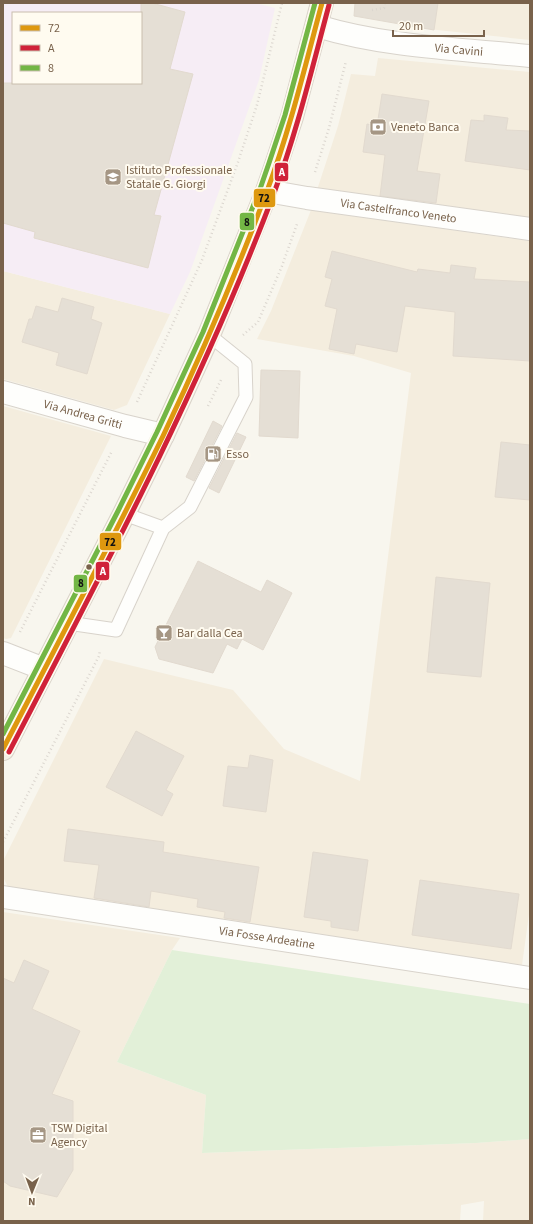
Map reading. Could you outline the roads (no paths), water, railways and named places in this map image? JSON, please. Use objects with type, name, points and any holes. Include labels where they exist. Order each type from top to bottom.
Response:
[{"type":"main road","points":[[3,749],[124,514],[163,435],[209,335],[267,191],[292,116],[322,3]]},
{"type":"street","name":"Via Cavini","points":[[317,26],[352,36],[411,44],[530,56]]},
{"type":"street","name":"Via Castelfranco Veneto","points":[[267,191],[530,229]]},
{"type":"street","name":"Via Andrea Gritti","points":[[3,392],[163,435]]},
{"type":"street","points":[[3,653],[44,669]]},
{"type":"street","name":"Via Fosse Ardeatine","points":[[3,897],[529,975]]},
{"type":"lane","points":[[68,623],[116,630],[163,528],[190,507],[246,397],[245,364],[209,335]]},
{"type":"lane","points":[[124,514],[163,528]]},
{"type":"place","name":"Veneto Banca","points":[[378,127]]},
{"type":"place","name":"Istituto Professionale Statale G. Giorgi","points":[[113,177]]},
{"type":"place","name":"Esso","points":[[213,454]]},
{"type":"place","name":"Bar dalla Cea","points":[[164,633]]},
{"type":"place","name":"TSW Digital Agency","points":[[38,1135]]}]
